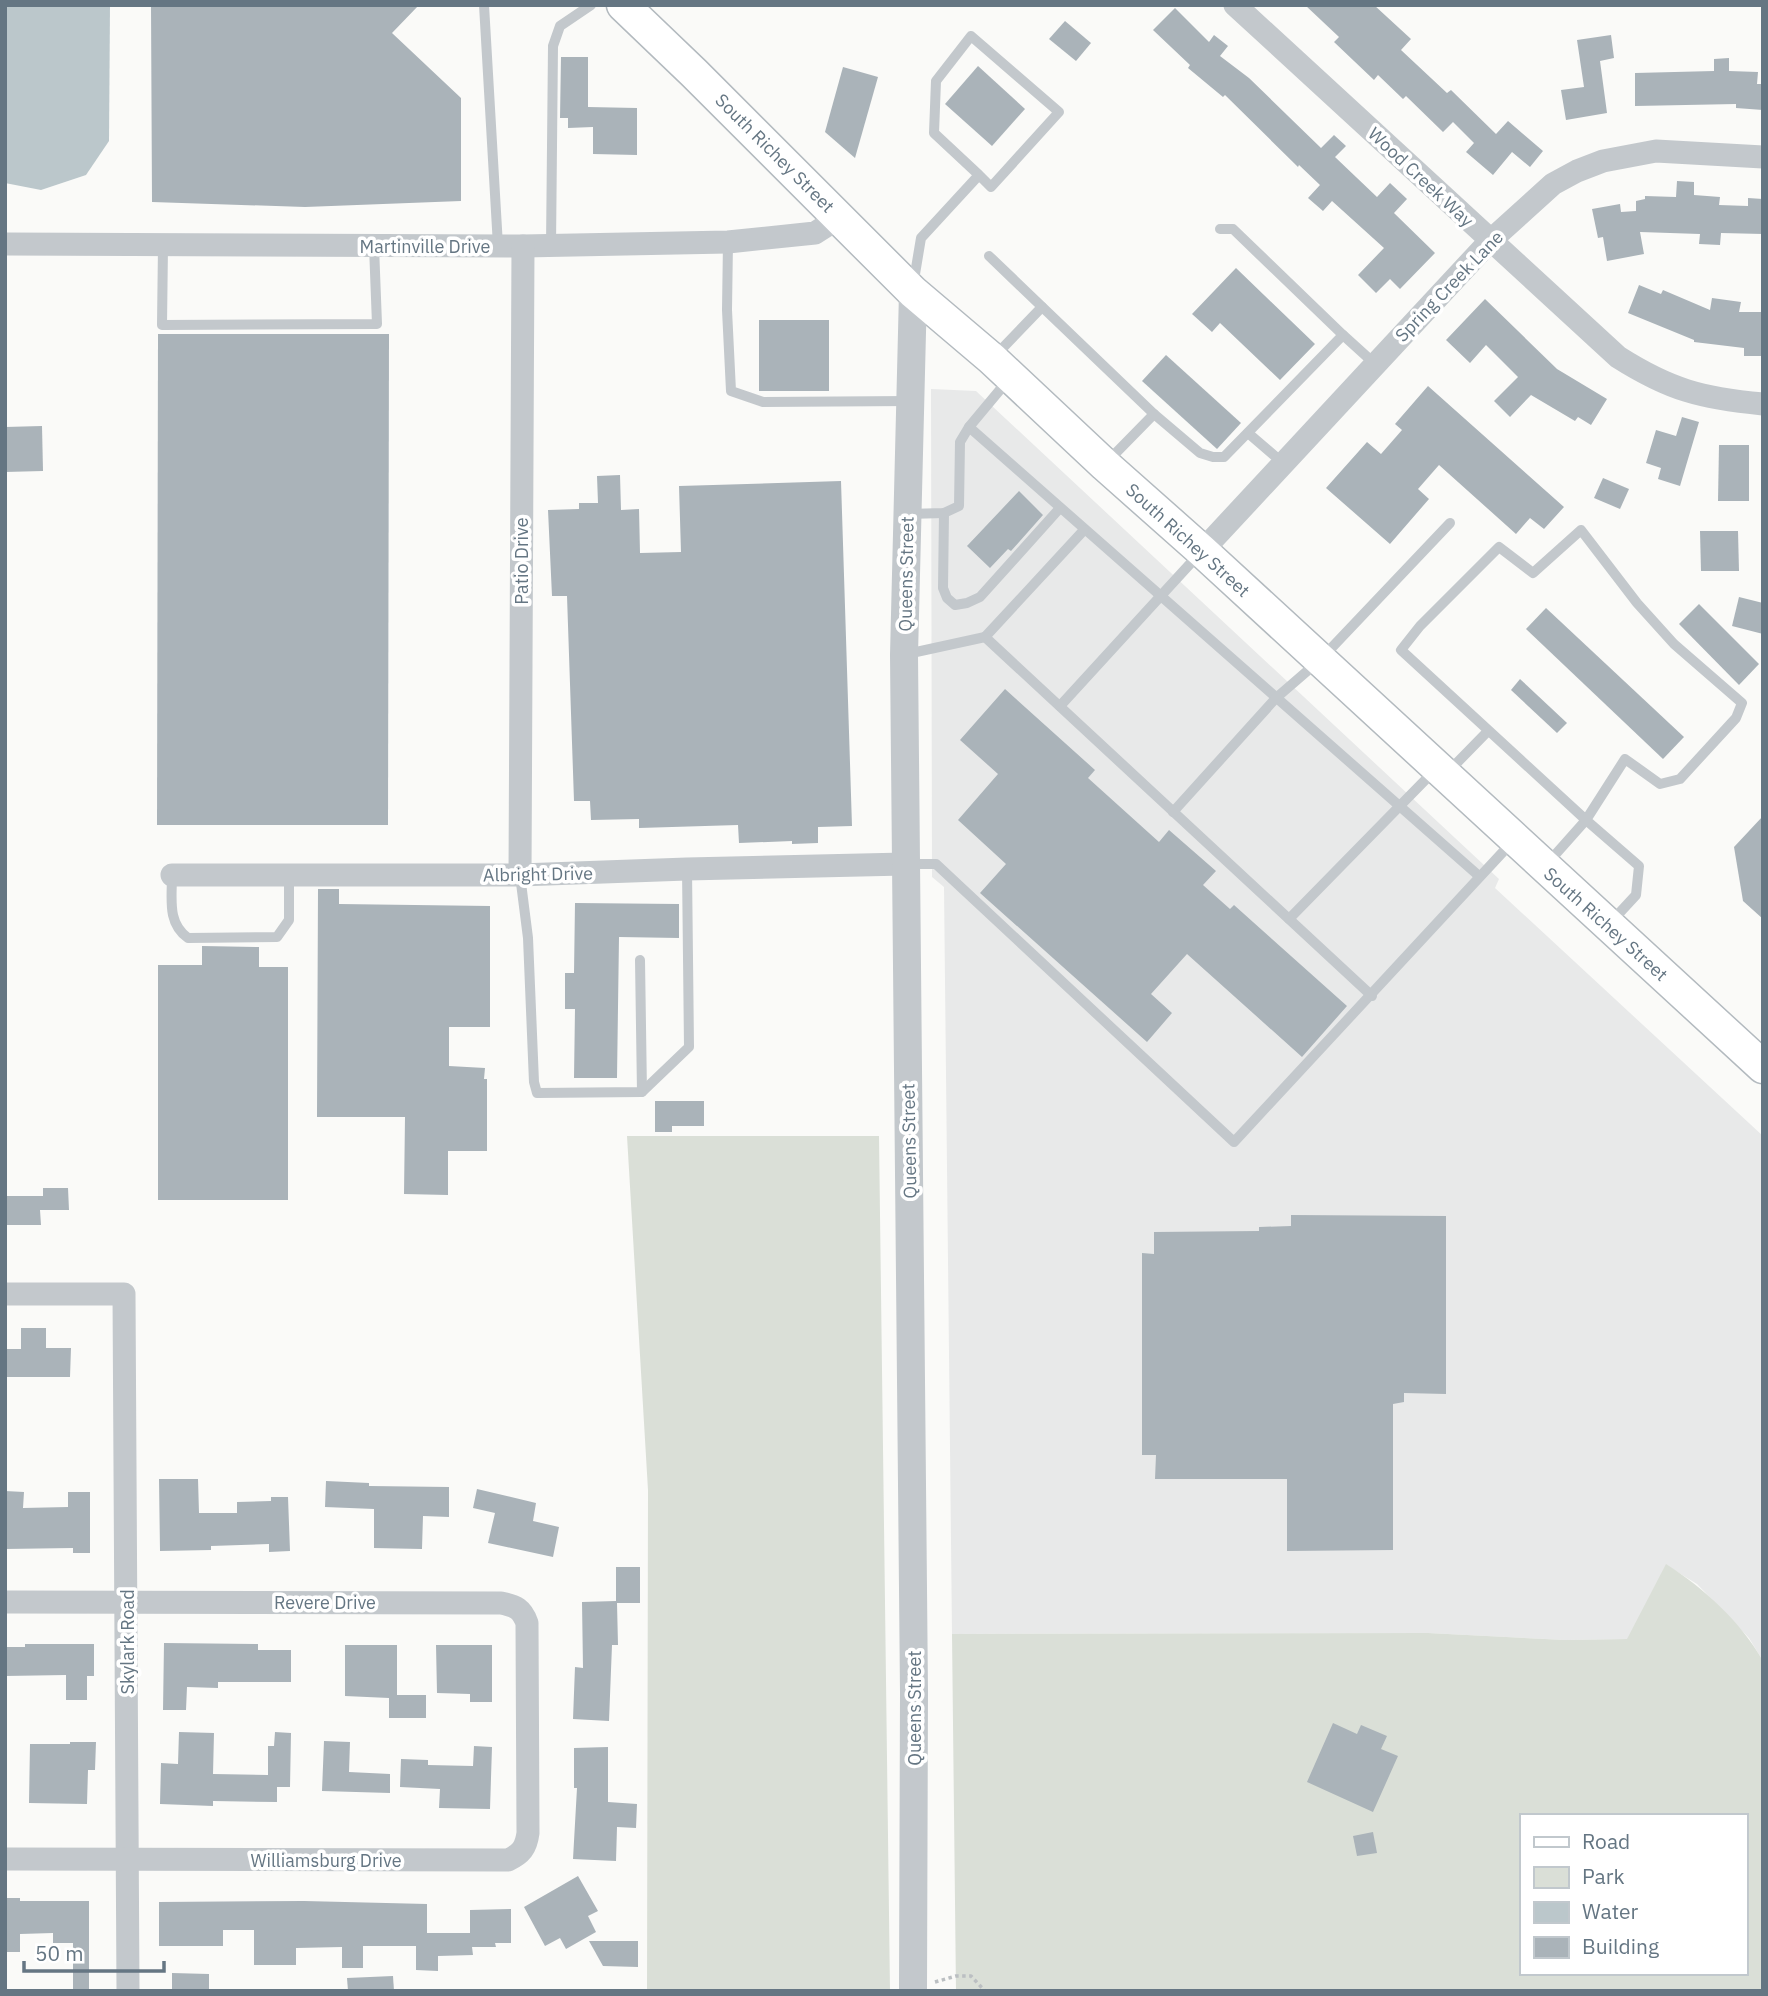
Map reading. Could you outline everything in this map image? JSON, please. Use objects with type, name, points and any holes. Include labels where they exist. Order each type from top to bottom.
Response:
[{"type":"main road","name":"South Richey Street","points":[[622,5],[695,73],[913,292],[1002,368],[1763,1067]]},
{"type":"street","name":"Wood Creek Way","points":[[1235,5],[1618,357],[1647,375],[1680,390],[1717,400],[1763,404]]},
{"type":"street","name":"Spring Creek Lane","points":[[1202,551],[1490,241],[1553,184],[1603,161],[1656,151],[1763,157]]},
{"type":"street","name":"Martinville Drive","points":[[5,244],[551,246],[728,242],[815,233],[839,217]]},
{"type":"street","name":"Patio Drive","points":[[520,875],[523,246]]},
{"type":"street","name":"Queens Street","points":[[913,292],[904,655],[914,1664],[913,1989]]},
{"type":"street","name":"Albright Drive","points":[[172,875],[520,875],[905,864]]},
{"type":"street","name":"Skylark Road","points":[[5,1294],[124,1294],[128,1991]]},
{"type":"street","name":"Revere Drive","points":[[5,1602],[514,1605],[522,1611],[527,1623],[528,1731]]},
{"type":"street","name":"Williamsburg Drive","points":[[5,1859],[508,1860],[519,1855],[527,1844],[528,1731]]},
{"type":"lane","points":[[484,5],[498,246]]},
{"type":"lane","points":[[551,246],[553,46],[560,26],[591,5]]},
{"type":"lane","points":[[971,36],[1059,112],[991,187],[979,175],[934,133],[936,81],[971,36]]},
{"type":"lane","points":[[913,292],[921,238],[979,175]]},
{"type":"lane","points":[[1220,229],[1233,229],[1375,364]]},
{"type":"lane","points":[[728,242],[727,310],[731,391],[762,402],[910,401]]},
{"type":"lane","points":[[163,246],[162,324],[377,324],[374,246]]},
{"type":"lane","points":[[989,256],[1154,414],[1200,453],[1213,457],[1224,457],[1343,335]]},
{"type":"lane","points":[[908,514],[944,513],[959,506],[960,442],[1002,368],[1042,307]]},
{"type":"lane","points":[[1105,465],[1154,414]]},
{"type":"lane","points":[[968,427],[1479,876]]},
{"type":"lane","points":[[1248,433],[1283,463]]},
{"type":"lane","points":[[944,513],[943,588],[947,598],[955,605],[980,597],[1060,508]]},
{"type":"lane","points":[[1174,812],[1276,698],[1320,660],[1450,523]]},
{"type":"lane","points":[[904,655],[985,637],[1084,530]]},
{"type":"lane","points":[[1544,867],[1586,820],[1625,759],[1660,784],[1681,779],[1736,718],[1742,703],[1674,644],[1637,603],[1581,530],[1532,573],[1499,547],[1420,626],[1401,650],[1586,820],[1639,866],[1636,895],[1607,925]]},
{"type":"lane","points":[[1060,706],[1202,551]]},
{"type":"lane","points":[[985,637],[1372,996]]},
{"type":"lane","points":[[1289,919],[1399,806],[1488,731]]},
{"type":"lane","points":[[905,864],[936,864],[1234,1142],[1514,840]]},
{"type":"lane","points":[[520,875],[528,938],[534,1082],[537,1093],[642,1092],[689,1047],[687,869]]},
{"type":"lane","points":[[172,875],[173,919],[177,930],[187,938],[200,938],[277,937],[289,920],[289,875]]},
{"type":"lane","points":[[640,960],[642,1092]]},
{"type":"path","points":[[913,1989],[956,1976],[971,1976],[985,1991]]},
{"type":"shaded area","points":[[931,389],[976,391],[1499,879],[1495,888],[1763,1136],[1763,1661],[1749,1638],[1697,1584],[1666,1565],[1628,1639],[1565,1640],[1428,1633],[952,1634],[944,887],[932,877]]},
{"type":"green space","points":[[627,1136],[879,1136],[890,1991],[647,1991],[648,1490]]},
{"type":"green space","points":[[1666,1564],[1721,1607],[1744,1632],[1763,1661],[1763,1991],[956,1991],[952,1634],[1428,1633],[1565,1640],[1627,1639]]},
{"type":"water","points":[[5,5],[110,5],[109,141],[86,175],[41,190],[5,183]]},
{"type":"building","points":[[151,5],[419,5],[392,33],[461,98],[461,201],[305,207],[152,202]]},
{"type":"building","points":[[1305,5],[1374,5],[1411,39],[1401,50],[1447,93],[1451,90],[1496,134],[1508,121],[1543,151],[1530,167],[1512,152],[1493,175],[1466,152],[1474,143],[1453,122],[1443,132],[1406,96],[1403,99],[1378,75],[1374,80],[1334,42],[1339,37]]},
{"type":"building","points":[[1175,8],[1209,42],[1214,35],[1228,46],[1220,56],[1249,78],[1321,148],[1334,135],[1346,146],[1335,157],[1377,197],[1390,183],[1407,199],[1394,213],[1435,253],[1400,289],[1390,279],[1376,293],[1358,275],[1384,248],[1332,201],[1323,211],[1308,198],[1320,185],[1225,95],[1223,97],[1188,68],[1190,65],[1153,30]]},
{"type":"building","points":[[1065,21],[1091,43],[1076,61],[1049,39]]},
{"type":"building","points":[[1611,35],[1614,58],[1600,61],[1607,113],[1566,120],[1561,90],[1584,87],[1577,40]]},
{"type":"building","points":[[561,57],[588,57],[588,107],[637,108],[637,155],[593,154],[593,127],[568,128],[568,118],[560,118]]},
{"type":"building","points":[[1729,58],[1729,71],[1758,72],[1757,84],[1763,84],[1763,110],[1736,108],[1736,104],[1635,106],[1635,73],[1714,71],[1714,59]]},
{"type":"building","points":[[978,66],[1025,109],[992,146],[945,104]]},
{"type":"building","points":[[843,67],[878,77],[855,158],[825,132]]},
{"type":"building","points":[[1677,181],[1694,182],[1694,195],[1720,197],[1719,205],[1748,206],[1748,198],[1763,199],[1763,234],[1721,233],[1720,245],[1699,244],[1700,234],[1640,232],[1644,254],[1607,261],[1603,237],[1598,238],[1592,209],[1620,204],[1621,212],[1636,211],[1636,201],[1645,199],[1645,196],[1676,197]]},
{"type":"building","points":[[1236,268],[1315,344],[1280,380],[1220,323],[1212,332],[1192,314]]},
{"type":"building","points":[[1639,285],[1661,294],[1663,290],[1710,310],[1712,298],[1741,302],[1739,312],[1763,312],[1763,356],[1744,356],[1744,348],[1694,342],[1628,313]]},
{"type":"building","points":[[1485,299],[1557,369],[1607,399],[1591,425],[1578,417],[1575,421],[1531,395],[1510,417],[1494,401],[1518,377],[1486,345],[1470,363],[1446,340]]},
{"type":"building","points":[[759,320],[829,320],[829,391],[759,391]]},
{"type":"building","points":[[158,334],[389,334],[388,825],[157,825]]},
{"type":"building","points":[[1166,355],[1241,423],[1217,449],[1142,381]]},
{"type":"building","points":[[1428,386],[1564,507],[1544,529],[1530,518],[1516,534],[1439,465],[1418,489],[1429,499],[1390,544],[1326,488],[1367,442],[1381,454],[1402,430],[1395,424]]},
{"type":"building","points":[[1682,417],[1699,422],[1680,486],[1658,479],[1661,468],[1646,463],[1656,430],[1676,436]]},
{"type":"building","points":[[42,426],[43,471],[5,472],[5,427]]},
{"type":"building","points":[[1719,445],[1749,445],[1749,501],[1718,501]]},
{"type":"building","points":[[620,475],[621,510],[639,509],[640,553],[681,552],[679,486],[841,481],[852,826],[818,827],[818,843],[739,843],[738,825],[639,828],[639,819],[591,820],[590,801],[574,801],[567,596],[552,596],[548,510],[579,509],[579,503],[598,503],[597,476]]},
{"type":"building","points":[[1603,478],[1629,489],[1620,509],[1594,498]]},
{"type":"building","points":[[1019,491],[1043,515],[1011,551],[1008,549],[990,568],[967,546]]},
{"type":"building","points":[[1700,531],[1738,531],[1739,571],[1701,571]]},
{"type":"building","points":[[1739,597],[1763,603],[1763,634],[1732,626]]},
{"type":"building","points":[[1699,604],[1759,664],[1739,685],[1679,624]]},
{"type":"building","points":[[1546,608],[1684,737],[1663,759],[1526,629]]},
{"type":"building","points":[[1520,679],[1567,723],[1557,733],[1511,690]]},
{"type":"building","points":[[1005,689],[1095,770],[1088,778],[1159,842],[1169,830],[1216,871],[1203,885],[1230,909],[1234,905],[1347,1006],[1302,1057],[1187,954],[1151,994],[1172,1013],[1147,1042],[980,893],[1006,864],[958,820],[998,774],[960,740]]},
{"type":"building","points":[[1763,816],[1763,919],[1743,901],[1734,847]]},
{"type":"building","points":[[318,889],[339,889],[339,904],[490,906],[490,1027],[449,1027],[449,1066],[485,1068],[487,1151],[448,1151],[448,1195],[404,1194],[405,1117],[317,1117]]},
{"type":"building","points":[[575,903],[679,904],[679,938],[619,937],[617,1078],[574,1078],[575,1009],[565,1009],[565,973],[574,973]]},
{"type":"building","points":[[202,946],[259,947],[259,967],[288,967],[288,1200],[158,1200],[158,965],[202,965]]},
{"type":"building","points":[[655,1101],[704,1101],[704,1126],[672,1126],[672,1132],[655,1132]]},
{"type":"building","points":[[43,1188],[68,1188],[69,1210],[40,1210],[41,1225],[5,1225],[5,1196],[43,1196]]},
{"type":"building","points":[[1291,1215],[1446,1216],[1446,1394],[1404,1393],[1404,1402],[1393,1404],[1393,1550],[1287,1551],[1287,1479],[1155,1479],[1156,1455],[1142,1455],[1142,1253],[1154,1254],[1154,1232],[1259,1231],[1259,1227],[1291,1226]]},
{"type":"building","points":[[21,1328],[46,1328],[46,1348],[71,1348],[70,1377],[5,1377],[5,1349],[21,1349]]},
{"type":"building","points":[[159,1479],[198,1479],[199,1513],[237,1513],[237,1502],[271,1501],[271,1497],[288,1497],[290,1551],[269,1552],[269,1544],[211,1546],[211,1550],[160,1551]]},
{"type":"building","points":[[326,1481],[369,1483],[369,1486],[449,1487],[449,1517],[423,1516],[422,1549],[374,1548],[374,1509],[325,1507]]},
{"type":"building","points":[[477,1489],[536,1503],[533,1521],[559,1527],[553,1557],[488,1543],[495,1513],[473,1508]]},
{"type":"building","points":[[5,1491],[24,1492],[23,1508],[68,1507],[68,1492],[90,1492],[90,1553],[73,1553],[73,1548],[5,1549]]},
{"type":"building","points":[[616,1567],[640,1567],[640,1603],[617,1603],[618,1645],[612,1645],[609,1721],[573,1719],[575,1667],[583,1668],[582,1602],[616,1601]]},
{"type":"building","points":[[164,1643],[258,1644],[258,1650],[291,1650],[291,1682],[218,1682],[218,1688],[187,1687],[186,1710],[163,1710]]},
{"type":"building","points":[[25,1644],[94,1644],[94,1676],[87,1676],[87,1700],[66,1700],[66,1675],[5,1676],[5,1647],[25,1647]]},
{"type":"building","points":[[345,1645],[397,1645],[397,1695],[426,1695],[426,1718],[389,1718],[389,1698],[345,1696]]},
{"type":"building","points":[[436,1645],[492,1645],[492,1702],[470,1702],[470,1694],[437,1693]]},
{"type":"building","points":[[1333,1723],[1357,1734],[1361,1725],[1387,1736],[1381,1749],[1398,1756],[1373,1812],[1307,1782]]},
{"type":"building","points":[[179,1732],[214,1733],[213,1774],[268,1775],[268,1746],[274,1746],[275,1732],[291,1733],[290,1787],[277,1787],[277,1802],[213,1801],[213,1806],[160,1804],[161,1763],[178,1764]]},
{"type":"building","points":[[324,1741],[350,1742],[349,1772],[390,1774],[390,1793],[322,1791]]},
{"type":"building","points":[[96,1742],[95,1770],[88,1770],[87,1804],[29,1803],[30,1744]]},
{"type":"building","points":[[474,1746],[492,1747],[490,1809],[439,1808],[440,1789],[400,1787],[401,1759],[428,1760],[428,1765],[473,1766]]},
{"type":"building","points":[[608,1747],[608,1802],[637,1804],[636,1828],[617,1827],[616,1861],[573,1859],[577,1788],[574,1788],[574,1748]]},
{"type":"building","points":[[1373,1832],[1377,1853],[1357,1856],[1353,1836]]},
{"type":"building","points":[[578,1876],[598,1911],[588,1916],[596,1932],[566,1949],[560,1938],[545,1946],[524,1907]]},
{"type":"building","points":[[5,1898],[20,1898],[20,1901],[89,1901],[89,1991],[73,1991],[73,1943],[53,1943],[53,1933],[20,1934],[20,1952],[5,1952]]},
{"type":"building","points":[[159,1902],[427,1904],[427,1933],[470,1933],[470,1910],[511,1909],[511,1943],[495,1943],[496,1947],[472,1947],[473,1955],[438,1956],[438,1971],[416,1970],[416,1946],[363,1946],[363,1968],[342,1968],[342,1947],[296,1948],[296,1965],[254,1965],[254,1930],[223,1930],[223,1946],[159,1946]]},
{"type":"building","points":[[589,1941],[638,1941],[638,1967],[603,1966]]},
{"type":"building","points":[[172,1973],[209,1974],[209,1991],[172,1991]]},
{"type":"building","points":[[393,1976],[394,1991],[348,1991],[347,1978]]}]
